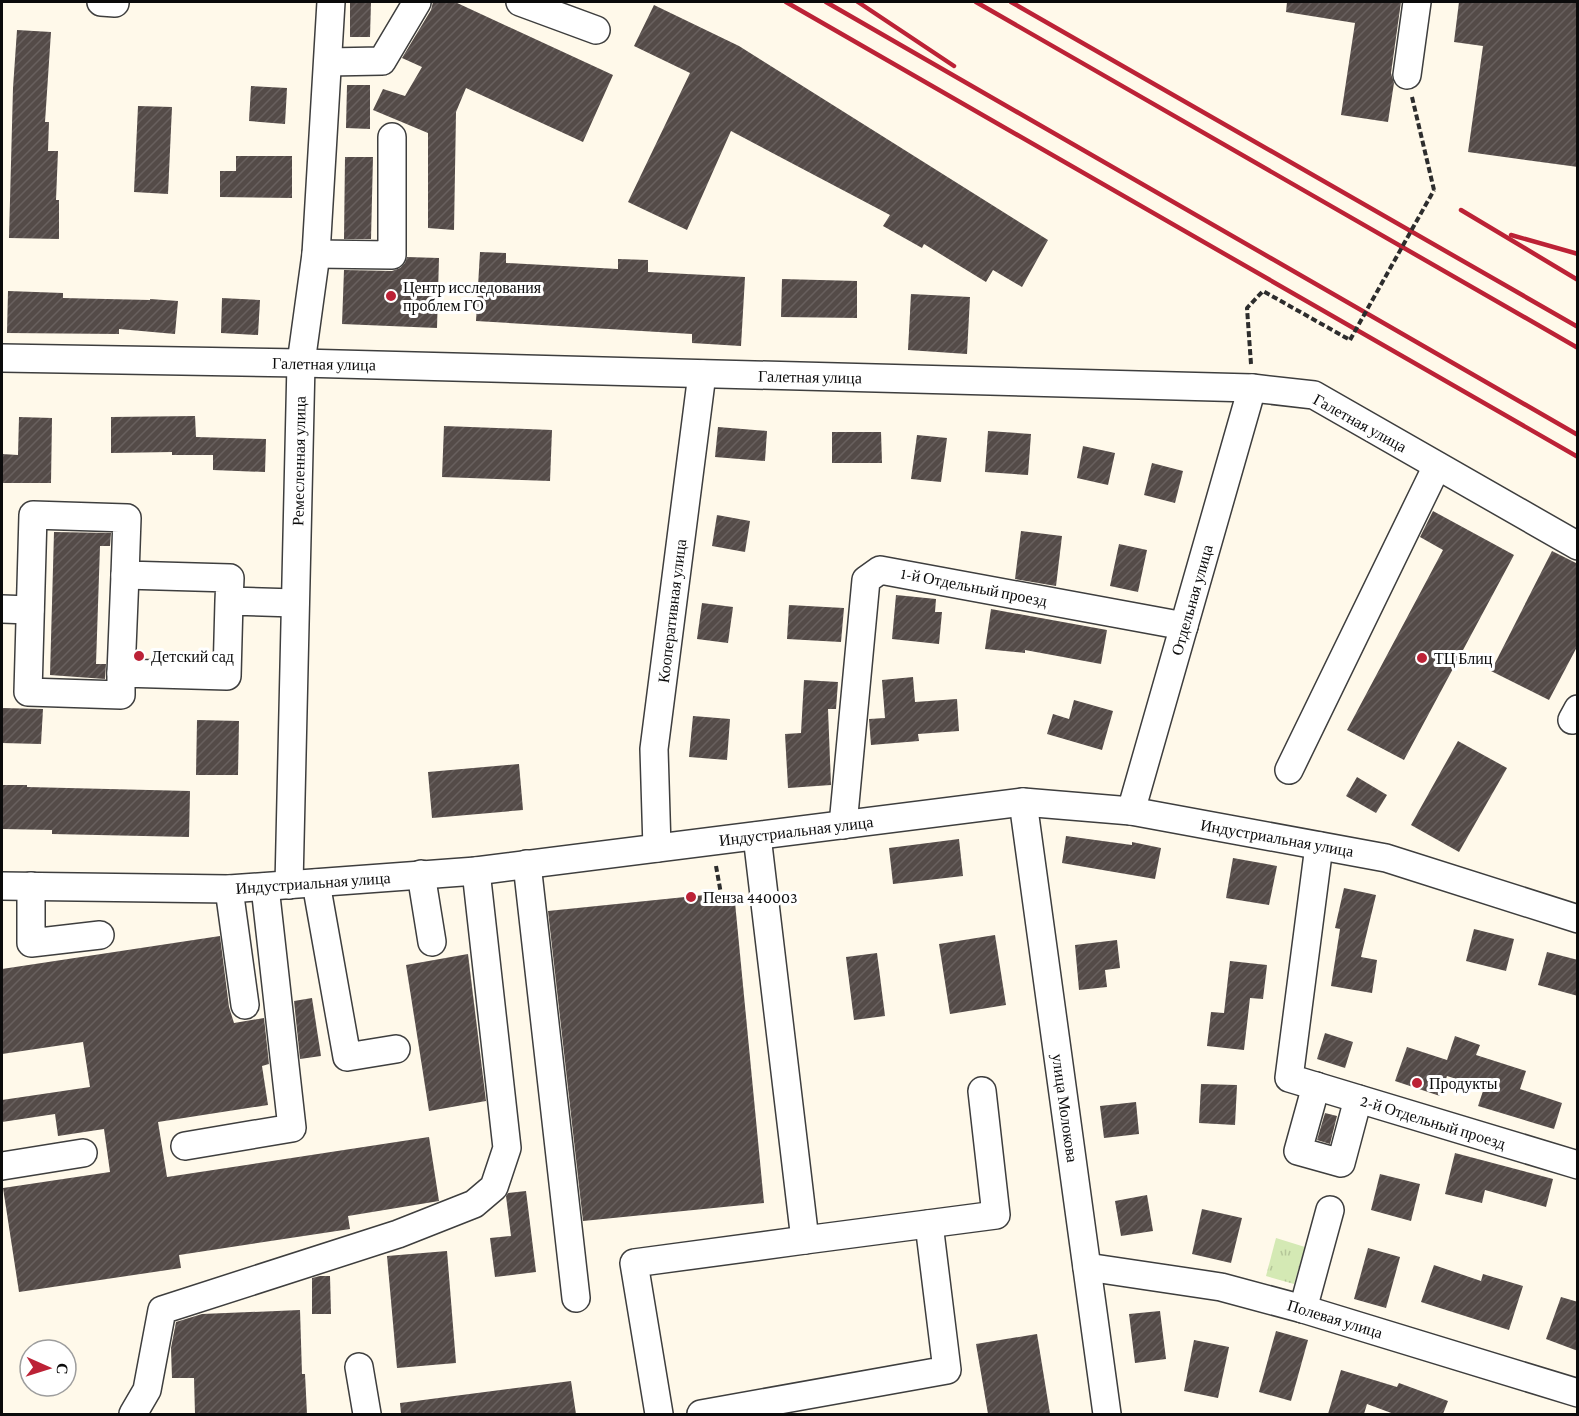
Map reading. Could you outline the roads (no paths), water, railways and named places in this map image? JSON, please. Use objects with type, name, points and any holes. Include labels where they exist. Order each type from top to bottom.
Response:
[{"type":"street","name":"Ремесленная улица","points":[[185,1146],[292,1128],[277,886],[295,603],[301,363],[316,254],[331,2]]},
{"type":"street","points":[[328,62],[382,61],[417,2]]},
{"type":"street","points":[[520,2],[596,30]]},
{"type":"street","points":[[1407,75],[1418,2]]},
{"type":"street","points":[[316,254],[392,255],[392,136]]},
{"type":"street","name":"Галетная улица","points":[[2,358],[301,363],[1252,388],[1314,395],[1578,546]]},
{"type":"street","name":"Кооперативная улица","points":[[657,848],[654,749],[702,374]]},
{"type":"street","name":"Отдельная улица","points":[[1131,811],[1252,388]]},
{"type":"street","points":[[1289,770],[1437,466]]},
{"type":"street","points":[[33,515],[127,518],[125,575],[121,695],[28,692],[33,515]]},
{"type":"street","name":"1-й Отдельный проезд","points":[[843,825],[866,580],[880,570],[1184,626]]},
{"type":"street","points":[[121,674],[227,676],[230,578],[125,575]]},
{"type":"street","points":[[229,601],[295,603]]},
{"type":"street","points":[[2,609],[30,610]]},
{"type":"street","name":"Индустриальная улица","points":[[2,886],[229,889],[476,871],[1023,802],[1131,811],[1386,858],[1578,919]]},
{"type":"street","name":"улица Молокова","points":[[1023,802],[1107,1414]]},
{"type":"street","points":[[757,836],[805,1240]]},
{"type":"street","name":"2-й Отдельный проезд","points":[[1318,846],[1289,1078],[1578,1165]]},
{"type":"street","points":[[527,864],[576,1298]]},
{"type":"street","points":[[133,1414],[147,1390],[162,1310],[398,1234],[474,1204],[494,1187],[507,1148],[476,871]]},
{"type":"street","points":[[421,874],[432,942]]},
{"type":"street","points":[[316,883],[346,1057],[396,1049]]},
{"type":"street","points":[[31,886],[31,943],[100,935]]},
{"type":"street","points":[[229,889],[245,1005]]},
{"type":"street","points":[[1316,1086],[1298,1151],[1341,1163],[1358,1099]]},
{"type":"street","points":[[659,1414],[634,1263],[996,1215],[982,1090]]},
{"type":"street","points":[[2,1166],[83,1153]]},
{"type":"street","points":[[1303,1309],[1330,1210]]},
{"type":"street","points":[[701,1414],[947,1370],[929,1224]]},
{"type":"street","name":"Полевая улица","points":[[1087,1268],[1221,1287],[1303,1309],[1578,1393]]},
{"type":"street","points":[[359,1366],[367,1414]]},
{"type":"railway","points":[[786,2],[1578,457]]},
{"type":"railway","points":[[826,2],[1578,435]]},
{"type":"railway","points":[[858,2],[954,66]]},
{"type":"railway","points":[[976,2],[1578,348]]},
{"type":"railway","points":[[1011,2],[1578,327]]},
{"type":"railway","points":[[1461,210],[1578,280]]},
{"type":"railway","points":[[1511,235],[1578,254]]},
{"type":"place","name":"Центр исследования проблем ГО","points":[[391,296]]},
{"type":"place","name":"Детский сад","points":[[139,656]]},
{"type":"place","name":"ТЦ Блиц","points":[[1422,658]]},
{"type":"place","name":"Пенза 440003","points":[[691,897]]},
{"type":"place","name":"Продукты","points":[[1417,1083]]}]
